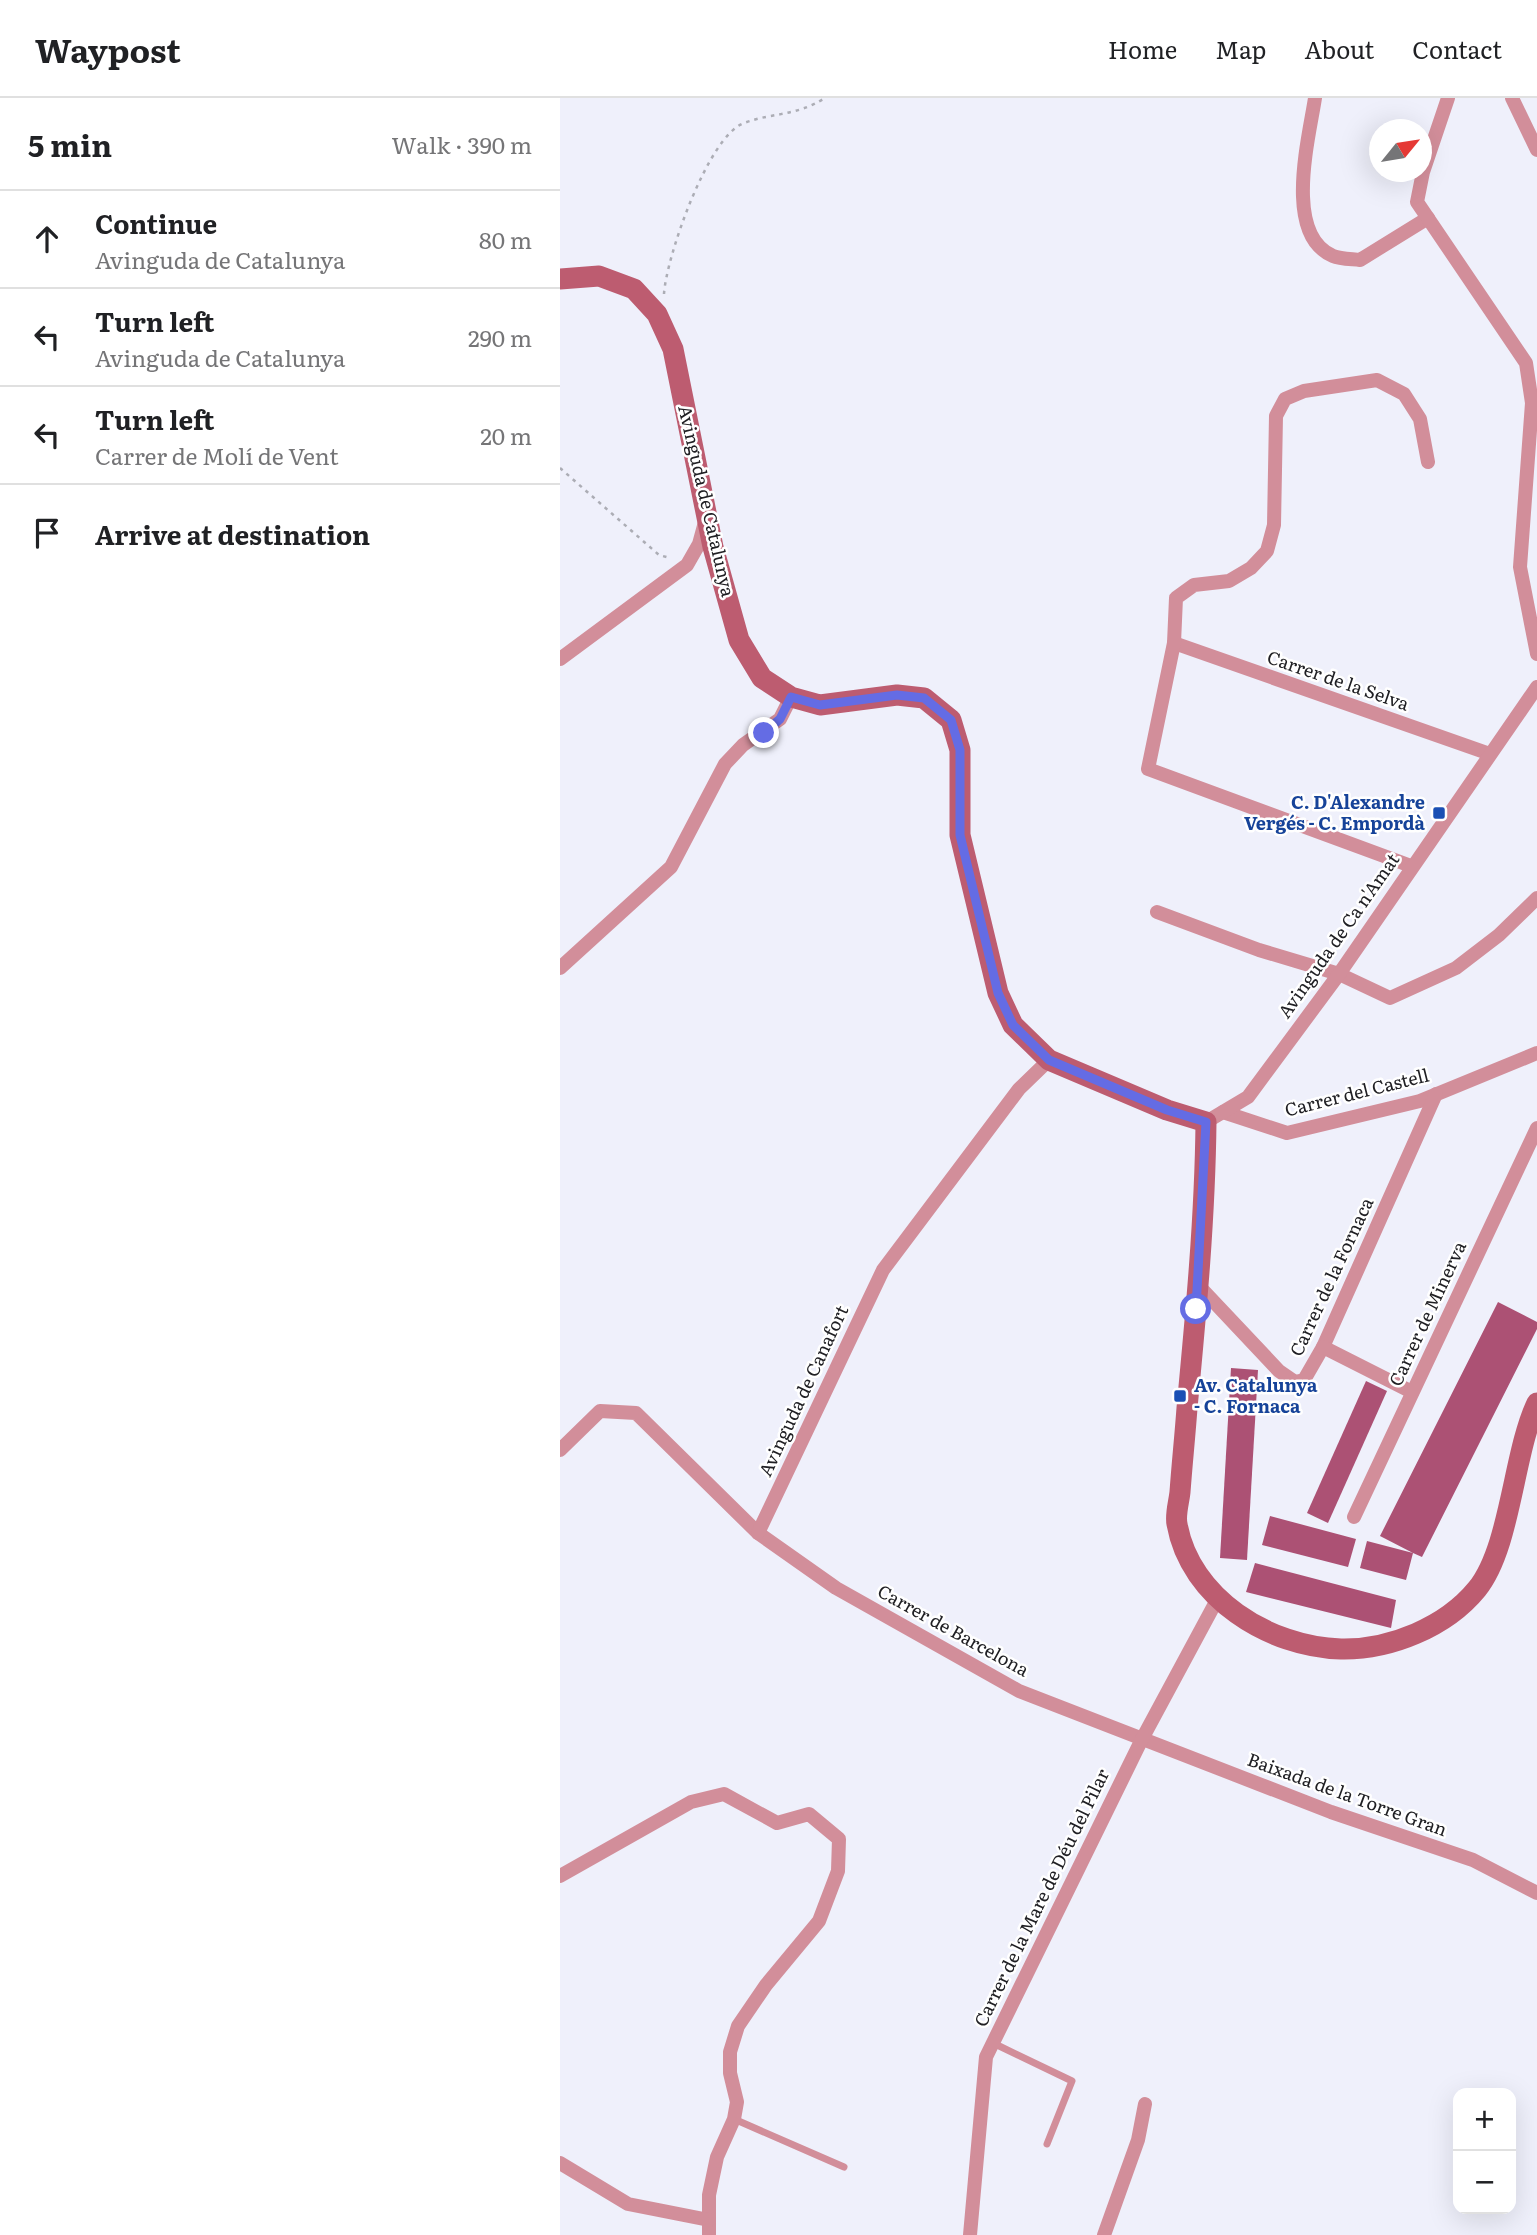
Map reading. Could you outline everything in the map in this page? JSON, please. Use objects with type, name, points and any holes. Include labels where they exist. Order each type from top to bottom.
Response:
[{"type":"street","points":[[1315,98],[1303,182],[1304,215],[1311,236],[1332,256],[1360,260],[1428,218]]},
{"type":"street","points":[[1448,98],[1423,172],[1417,202],[1526,363],[1532,403],[1520,566],[1537,654]]},
{"type":"street","points":[[1512,98],[1537,150]]},
{"type":"street","name":"Avinguda de Catalunya","points":[[560,279],[599,275],[634,289],[662,326],[673,349],[706,516],[739,640],[762,678],[791,697],[820,705],[897,695],[924,698],[951,720],[960,750],[960,835],[998,993],[1013,1025],[1049,1060],[1167,1110],[1215,1117]]},
{"type":"street","points":[[1411,866],[1148,769],[1174,643],[1176,598],[1194,585],[1229,581],[1251,568],[1267,551],[1275,525],[1276,416],[1285,399],[1304,391],[1377,380],[1404,394],[1419,419],[1427,461]]},
{"type":"street","points":[[560,659],[687,565],[704,532],[706,516]]},
{"type":"street","name":"Carrer de la Selva","points":[[1174,643],[1490,754]]},
{"type":"street","name":"Avinguda de Ca n'Amat","points":[[1215,1117],[1248,1097],[1339,974],[1537,687]]},
{"type":"street","points":[[560,968],[671,867],[725,764],[743,745],[780,719],[791,697]]},
{"type":"street","points":[[1157,912],[1259,950],[1339,974],[1390,998],[1456,968],[1499,935],[1537,898]]},
{"type":"street","name":"Carrer del Castell","points":[[1215,1117],[1287,1133],[1437,1094],[1537,1053]]},
{"type":"street","name":"Avinguda de Canafort","points":[[758,1533],[883,1270],[1019,1089],[1049,1060]]},
{"type":"street","name":"Carrer de la Fornaca","points":[[1198,1285],[1279,1371],[1295,1382],[1304,1380],[1323,1347],[1437,1094]]},
{"type":"street","points":[[1215,1117],[1177,1522],[1193,1567],[1218,1598],[1251,1626],[1299,1641],[1341,1649],[1395,1642],[1441,1622],[1478,1588],[1495,1555],[1537,1403]]},
{"type":"street","name":"Carrer de Minerva","points":[[1354,1517],[1537,1128]]},
{"type":"street","points":[[1323,1347],[1412,1392]]},
{"type":"street","points":[[560,1450],[600,1411],[636,1413],[758,1533]]},
{"type":"street","name":"Carrer de Barcelona","points":[[758,1533],[836,1588],[1018,1691],[1141,1741]]},
{"type":"street","name":"Carrer de la Mare de Déu del Pilar","points":[[970,2235],[986,2057],[1141,1741],[1218,1598]]},
{"type":"street","name":"Baixada de la Torre Gran","points":[[1141,1741],[1331,1812],[1473,1860],[1537,1893]]},
{"type":"street","points":[[560,1876],[691,1802],[724,1794],[777,1824],[809,1814],[839,1839],[838,1871],[819,1921],[766,1985],[738,2026],[730,2052],[730,2073],[737,2102],[734,2119],[717,2157],[709,2195],[709,2227],[628,2204],[560,2163]]},
{"type":"street","points":[[1104,2235],[1138,2140],[1144,2104]]},
{"type":"lane","points":[[992,2042],[1072,2081],[1047,2144]]},
{"type":"lane","points":[[734,2119],[844,2167]]},
{"type":"path","points":[[662,326],[665,280],[674,243],[695,190],[723,138],[741,124],[804,111],[825,98]]},
{"type":"path","points":[[560,468],[659,555],[679,562],[692,557]]},
{"type":"building","points":[[1498,1302],[1537,1322],[1537,1329],[1422,1557],[1380,1536]]},
{"type":"building","points":[[1231,1368],[1258,1370],[1247,1560],[1220,1558]]},
{"type":"building","points":[[1366,1381],[1387,1391],[1328,1523],[1307,1513]]},
{"type":"building","points":[[1270,1516],[1356,1539],[1348,1567],[1262,1545]]},
{"type":"building","points":[[1367,1541],[1413,1553],[1406,1580],[1360,1568]]},
{"type":"building","points":[[1255,1563],[1396,1600],[1391,1628],[1246,1592]]},
{"type":"place","name":"C. D'Alexandre Vergés - C. Empordà","points":[[1439,813]]},
{"type":"place","name":"Av. Catalunya - C. Fornaca","points":[[1180,1396]]},
{"type":"route","points":[[764,733],[780,719],[791,697],[820,705],[897,695],[924,698],[951,720],[960,750],[960,835],[998,993],[1013,1025],[1049,1060],[1167,1110],[1206,1122],[1206,1167],[1196,1309]]}]
